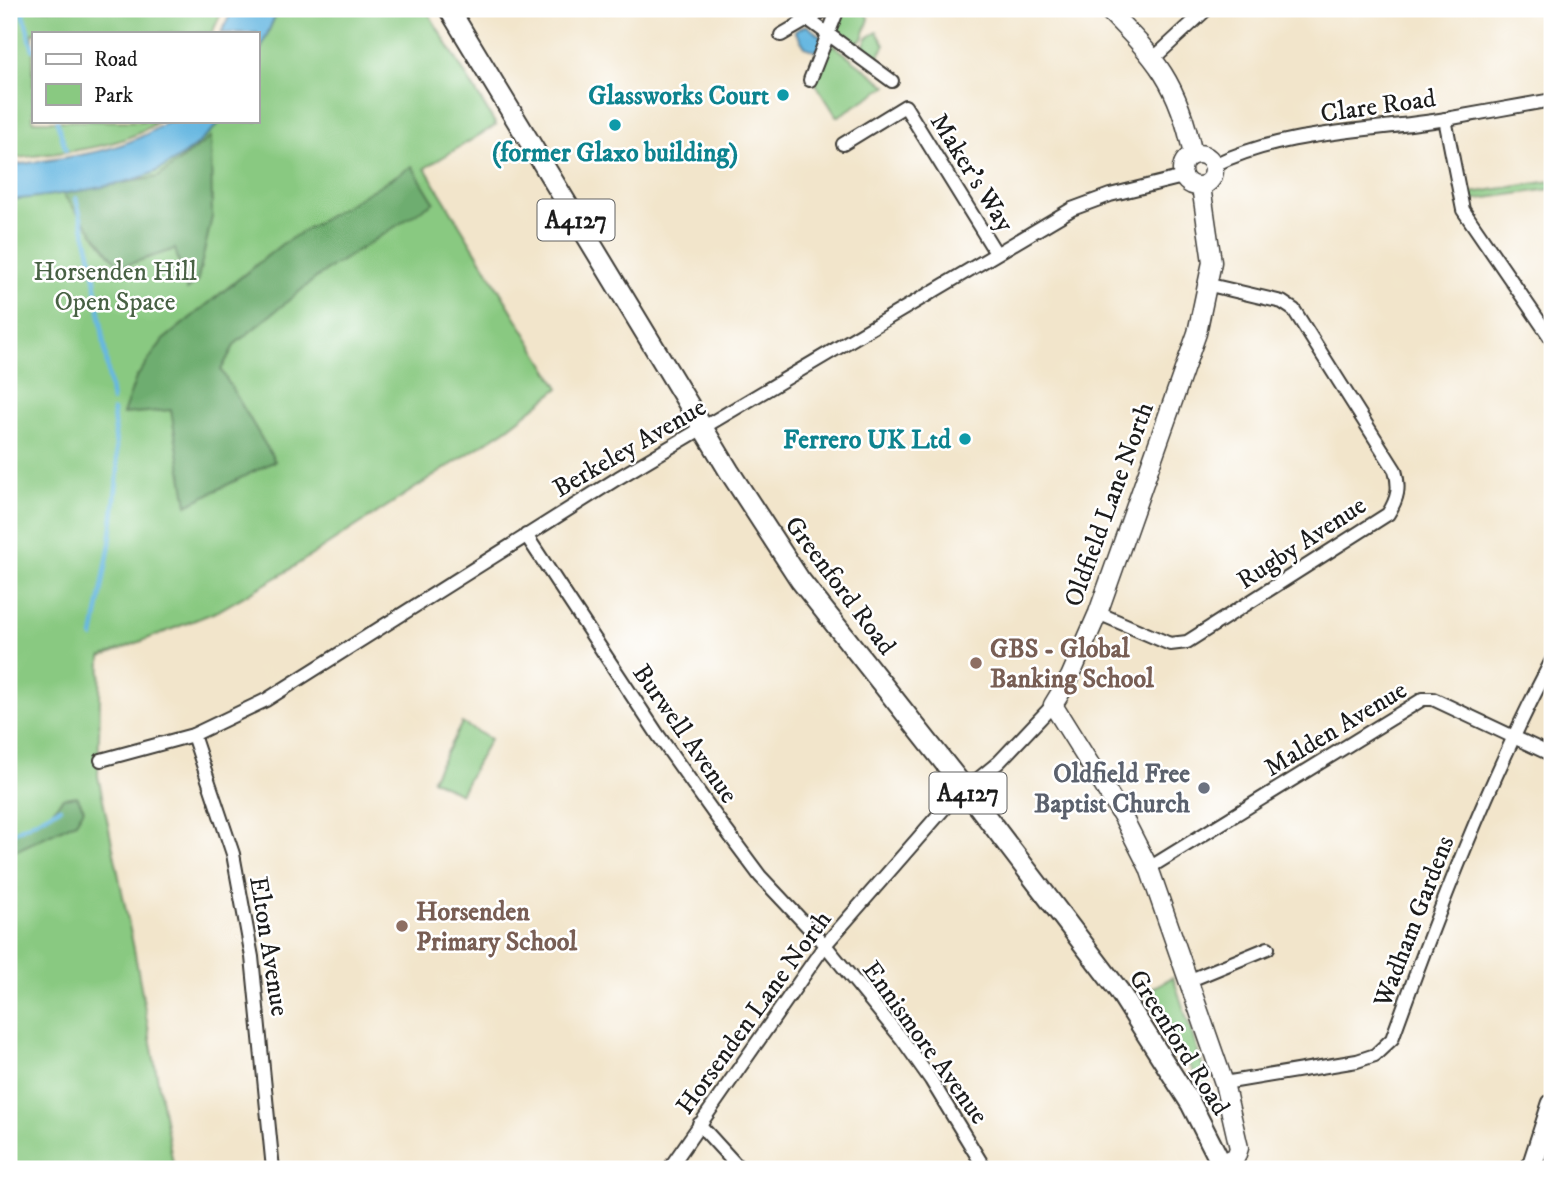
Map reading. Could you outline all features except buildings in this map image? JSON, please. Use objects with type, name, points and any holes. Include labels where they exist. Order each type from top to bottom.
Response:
[{"type":"main road","name":"Greenford Road","points":[[449,9],[704,430],[800,580],[967,790],[1119,991],[1191,1104],[1223,1166]]},
{"type":"main road","points":[[1531,1169],[1552,1104]]},
{"type":"street","points":[[794,9],[892,81]]},
{"type":"street","points":[[781,36],[826,9]]},
{"type":"street","points":[[810,80],[838,9]]},
{"type":"street","points":[[1107,9],[1154,58],[1181,104],[1193,155]]},
{"type":"street","points":[[1154,58],[1208,9]]},
{"type":"street","name":"Clare Road","points":[[1213,165],[1242,151],[1322,135],[1445,119],[1552,100]]},
{"type":"street","name":"Maker's Way","points":[[843,144],[905,106],[996,253]]},
{"type":"street","points":[[1445,119],[1463,210],[1552,340]]},
{"type":"street","points":[[1193,155],[1204,155],[1213,165],[1213,177],[1200,186],[1191,185],[1183,177],[1183,165],[1193,155]]},
{"type":"street","name":"Berkeley Avenue","points":[[101,760],[193,735],[266,700],[526,535],[996,253],[1081,205],[1183,177]]},
{"type":"street","name":"Oldfield Lane North","points":[[1053,705],[1070,677],[1098,613],[1197,333],[1210,285],[1212,262],[1200,186]]},
{"type":"street","name":"Rugby Avenue","points":[[1098,613],[1170,643],[1187,642],[1388,514],[1397,499],[1399,485],[1395,470],[1294,310],[1282,302],[1210,285]]},
{"type":"street","name":"Burwell Avenue","points":[[526,535],[658,735],[725,829],[760,876],[825,945]]},
{"type":"street","name":"Wadham Gardens","points":[[1224,1083],[1357,1060],[1375,1055],[1392,1039],[1441,902],[1513,736],[1552,660]]},
{"type":"street","name":"Malden Avenue","points":[[1149,868],[1423,699],[1433,699],[1552,755]]},
{"type":"street","points":[[1053,705],[1123,817],[1149,868],[1224,1083],[1239,1148],[1236,1157],[1223,1166]]},
{"type":"street","name":"Horsenden Lane North","points":[[668,1169],[825,945],[948,804],[967,790],[1053,705]]},
{"type":"street","name":"Elton Avenue","points":[[193,735],[233,854],[252,957],[273,1169]]},
{"type":"street","name":"Ennismore Avenue","points":[[825,945],[869,997],[931,1080],[985,1169]]},
{"type":"street","points":[[1188,981],[1268,948]]},
{"type":"street","points":[[699,1124],[740,1169]]},
{"type":"green space","points":[[9,9],[223,9],[212,32],[32,32],[32,122],[156,122],[143,131],[107,144],[9,159]]},
{"type":"green space","name":"Horsenden Hill Open Space","points":[[278,9],[426,9],[496,125],[425,168],[559,388],[508,428],[281,575],[218,611],[101,657],[98,776],[134,949],[174,1169],[9,1169],[9,200],[62,193],[156,172],[201,140],[220,122],[259,122],[259,53]]},
{"type":"green space","points":[[863,9],[869,19],[862,39],[853,45],[836,32],[843,12]]},
{"type":"green space","points":[[877,32],[885,45],[875,62],[861,52],[867,38]]},
{"type":"green space","points":[[831,43],[887,86],[837,117],[814,81]]},
{"type":"green space","points":[[211,137],[212,217],[197,283],[187,290],[175,249],[120,267],[62,193],[158,177]]},
{"type":"green space","points":[[412,166],[434,202],[321,274],[235,344],[221,370],[275,461],[187,505],[171,410],[123,414],[136,378],[163,340],[282,244]]},
{"type":"green space","points":[[1552,181],[1552,189],[1472,200],[1470,193]]},
{"type":"green space","points":[[462,723],[490,739],[460,794],[432,779]]},
{"type":"green space","points":[[77,796],[84,809],[76,822],[9,854],[9,833],[48,816],[63,798]]},
{"type":"green space","points":[[1173,977],[1210,1088],[1205,1091],[1145,992]]},
{"type":"water","points":[[233,9],[278,9],[259,53],[259,32],[222,32]]},
{"type":"water","points":[[806,25],[823,38],[817,52],[805,47],[795,31]]},
{"type":"water","points":[[165,122],[220,122],[183,155],[144,176],[85,190],[9,200],[9,166],[91,153],[131,141]]},
{"type":"waterway","points":[[22,9],[32,46]]},
{"type":"waterway","points":[[57,122],[66,150]]},
{"type":"waterway","points":[[76,198],[93,265],[112,401]]},
{"type":"waterway","points":[[93,637],[110,544],[118,471],[113,411]]},
{"type":"waterway","points":[[9,835],[60,808]]},
{"type":"place","name":"Glassworks Court","points":[[783,95]]},
{"type":"place","name":"(former Glaxo building)","points":[[615,125]]},
{"type":"place","name":"Ferrero UK Ltd","points":[[965,439]]},
{"type":"place","name":"GBS - Global Banking School","points":[[976,663]]},
{"type":"place","name":"Oldfield Free Baptist Church","points":[[1204,788]]},
{"type":"place","name":"Horsenden Primary School","points":[[402,926]]}]
